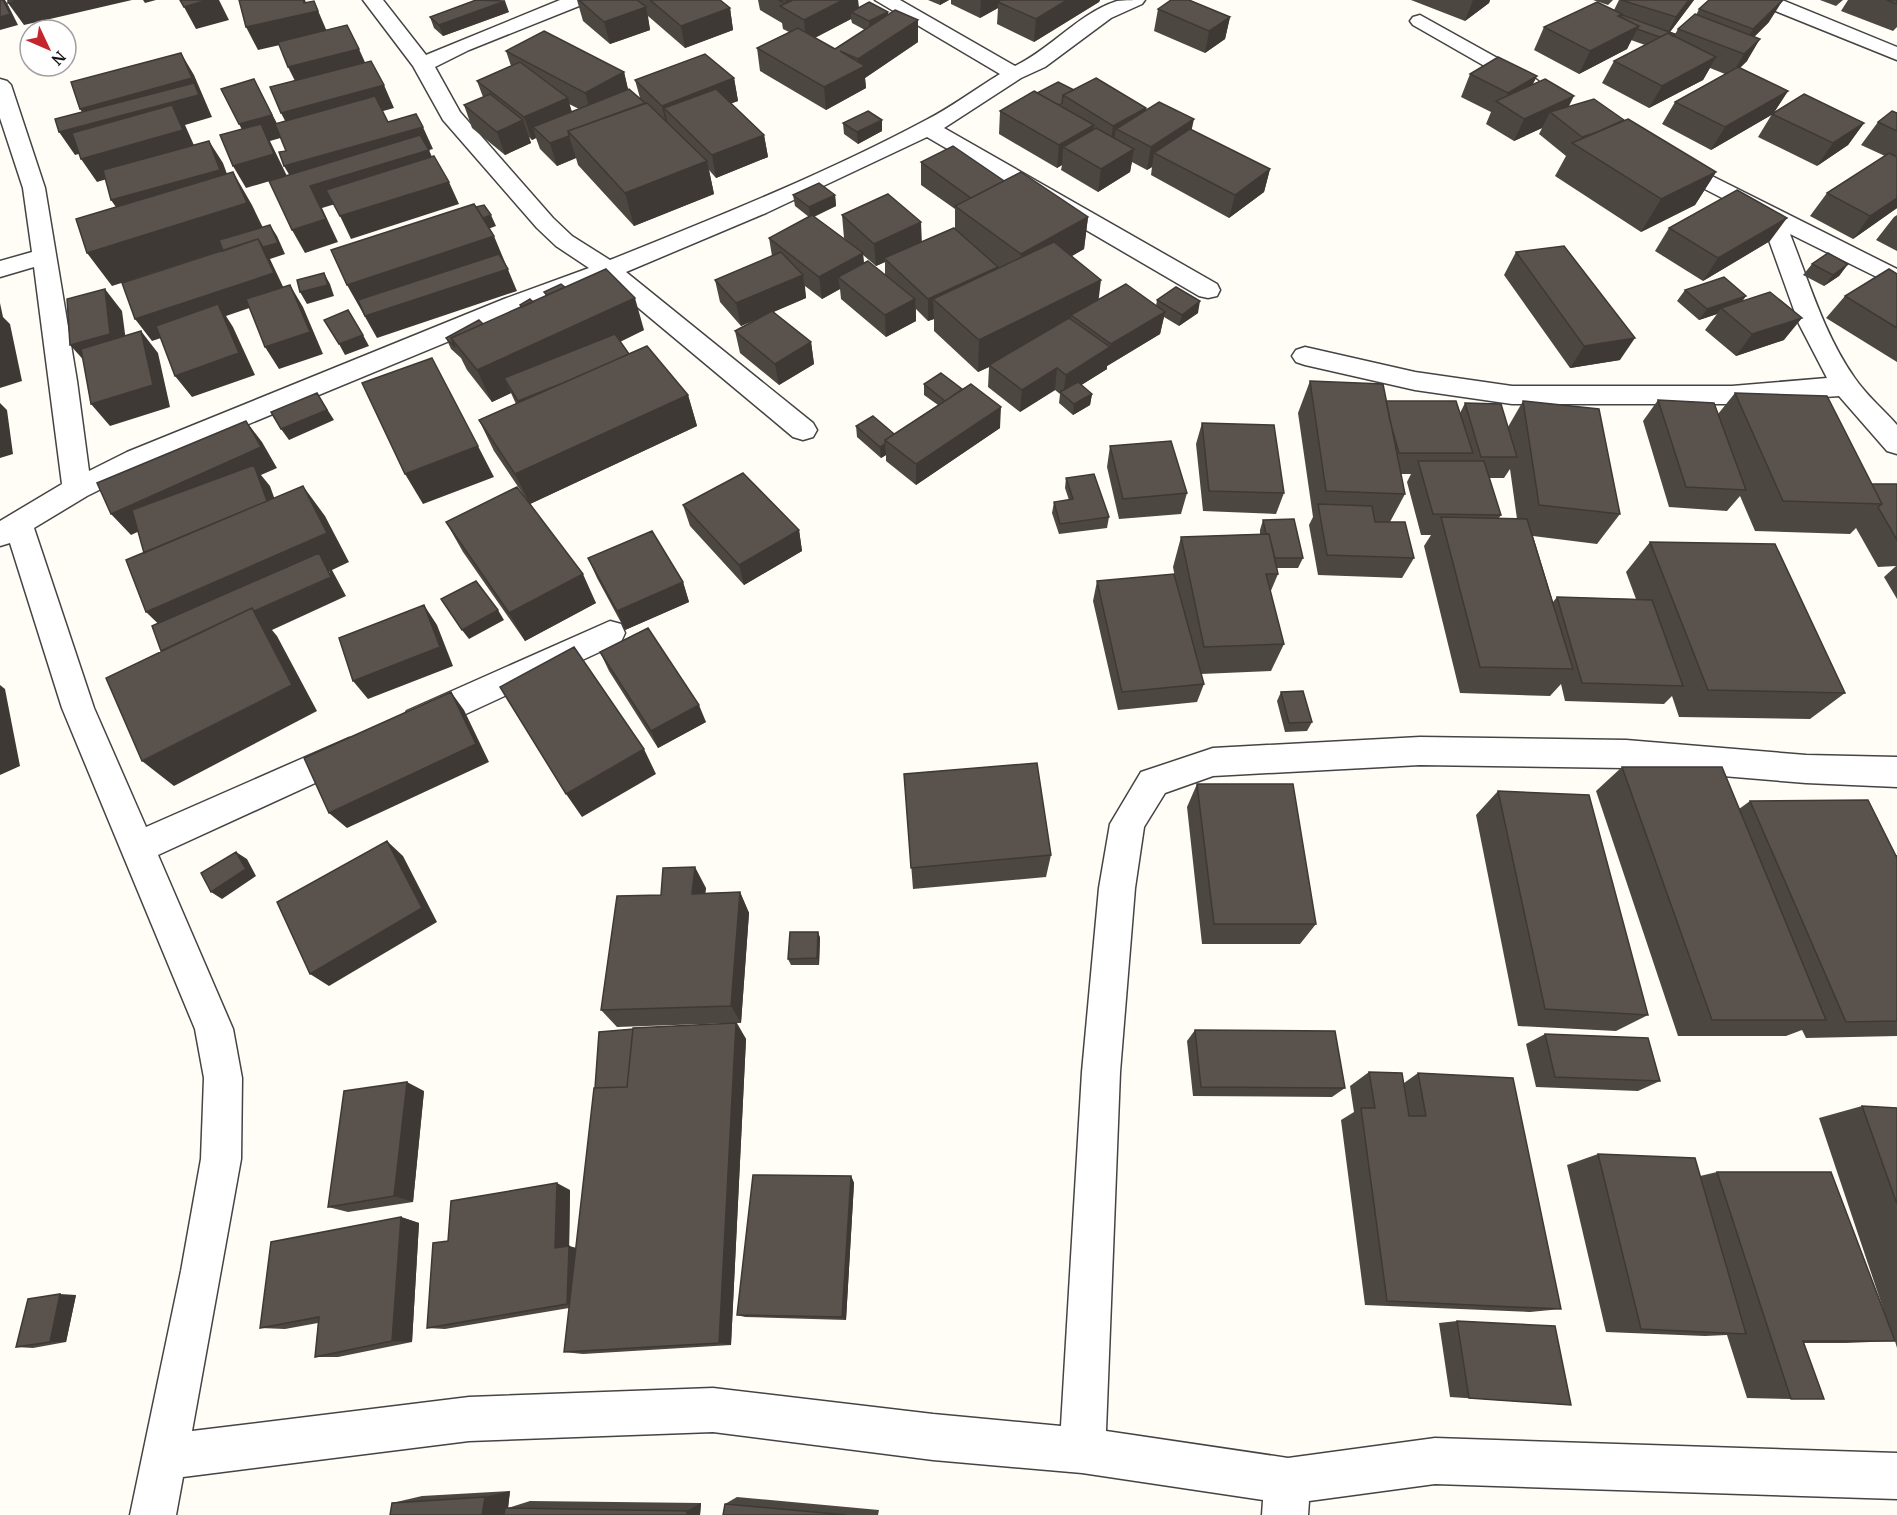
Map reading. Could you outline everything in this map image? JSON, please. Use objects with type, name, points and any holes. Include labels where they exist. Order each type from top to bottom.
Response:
[{"type":"street","points":[[373,0],[423,65],[451,115],[544,223],[564,241],[608,270],[803,430]]},
{"type":"street","points":[[423,65],[462,46],[577,0]]},
{"type":"street","points":[[885,0],[936,27],[1014,75]]},
{"type":"street","points":[[153,1515],[202,1271],[221,1159],[224,1078],[214,1029],[78,708],[9,530],[77,489],[137,459],[513,305],[608,270],[768,203],[928,128],[1014,75],[1038,63],[1104,14],[1135,0]]},
{"type":"street","points":[[1765,0],[1897,54]]},
{"type":"street","points":[[1420,21],[1545,92]]},
{"type":"street","points":[[0,85],[34,188],[66,392],[77,489]]},
{"type":"street","points":[[928,128],[1208,290]]},
{"type":"street","points":[[1649,150],[1897,279]]},
{"type":"street","points":[[1772,216],[1804,308],[1824,349],[1846,386],[1897,444]]},
{"type":"street","points":[[0,268],[44,256]]},
{"type":"street","points":[[1305,356],[1415,381],[1512,395],[1732,395],[1846,386]]},
{"type":"street","points":[[137,848],[610,633]]},
{"type":"street","points":[[1082,1450],[1092,1295],[1101,1072],[1117,888],[1127,824],[1153,782],[1214,762],[1420,751],[1626,754],[1806,769],[1897,772]]},
{"type":"street","points":[[163,1457],[469,1419],[712,1410],[933,1437],[1082,1450],[1287,1498],[1435,1461],[1897,1476]]},
{"type":"building","points":[[0,0],[3,0],[10,14],[0,17]]},
{"type":"building","points":[[180,0],[207,0],[184,7]]},
{"type":"building","points":[[239,0],[303,0],[304,3],[314,1],[318,11],[246,27]]},
{"type":"building","points":[[476,0],[505,1],[439,25],[430,17]]},
{"type":"building","points":[[579,0],[637,0],[646,7],[604,22]]},
{"type":"building","points":[[650,0],[720,0],[730,8],[681,26]]},
{"type":"building","points":[[793,0],[843,0],[804,20],[780,6]]},
{"type":"building","points":[[1001,0],[1067,0],[1036,19],[998,2]]},
{"type":"building","points":[[1171,0],[1189,0],[1230,17],[1209,31],[1158,9]]},
{"type":"building","points":[[1621,0],[1689,0],[1676,17]]},
{"type":"building","points":[[1709,0],[1783,0],[1753,29],[1699,9]]},
{"type":"building","points":[[869,2],[888,12],[869,21],[851,12]]},
{"type":"building","points":[[1597,2],[1622,14],[1618,16],[1639,26],[1590,51],[1544,27]]},
{"type":"building","points":[[895,10],[918,20],[858,59],[840,51],[865,66],[824,87],[757,48],[798,28],[835,49]]},
{"type":"building","points":[[1695,14],[1760,39],[1744,54],[1678,29]]},
{"type":"building","points":[[1622,15],[1675,34],[1673,36],[1668,33],[1660,37],[1637,29],[1639,26],[1621,17]]},
{"type":"building","points":[[347,25],[359,49],[288,67],[278,42]]},
{"type":"building","points":[[544,31],[624,72],[585,93],[506,51]]},
{"type":"building","points":[[1668,33],[1716,57],[1662,86],[1614,61]]},
{"type":"building","points":[[181,53],[192,78],[80,109],[71,82]]},
{"type":"building","points":[[705,54],[734,78],[662,106],[635,80]]},
{"type":"building","points":[[1498,57],[1537,76],[1508,93],[1470,74]]},
{"type":"building","points":[[371,61],[384,85],[281,113],[270,87]]},
{"type":"building","points":[[520,62],[568,98],[524,117],[477,81]]},
{"type":"building","points":[[1738,67],[1788,91],[1725,127],[1675,102]]},
{"type":"building","points":[[1096,78],[1146,108],[1113,126],[1063,95]]},
{"type":"building","points":[[254,79],[272,115],[239,124],[221,89]]},
{"type":"building","points":[[1545,79],[1574,96],[1524,119],[1496,101]]},
{"type":"building","points":[[1058,82],[1074,90],[1063,95],[1062,103],[1059,105],[1037,93]]},
{"type":"building","points":[[194,83],[199,95],[59,132],[55,119]]},
{"type":"building","points":[[629,89],[645,103],[568,131],[569,136],[550,143],[533,127]]},
{"type":"building","points":[[716,89],[764,135],[712,155],[664,108]]},
{"type":"building","points":[[1034,91],[1094,125],[1059,145],[1000,111]]},
{"type":"building","points":[[490,94],[523,120],[497,132],[464,105]]},
{"type":"building","points":[[1804,94],[1864,123],[1833,143],[1772,114]]},
{"type":"building","points":[[375,96],[388,122],[416,114],[423,127],[284,166],[279,152],[286,151],[275,124]]},
{"type":"building","points":[[1594,99],[1624,120],[1582,137],[1550,112]]},
{"type":"building","points":[[1159,102],[1194,119],[1151,147],[1116,129]]},
{"type":"building","points":[[647,103],[707,161],[625,193],[568,131]]},
{"type":"building","points":[[172,105],[183,130],[81,159],[72,133]]},
{"type":"building","points":[[868,111],[882,120],[857,132],[843,123]]},
{"type":"building","points":[[1892,111],[1897,113],[1897,131],[1878,122]]},
{"type":"building","points":[[1628,119],[1716,172],[1661,199],[1572,143]]},
{"type":"building","points":[[261,124],[274,154],[233,166],[220,135]]},
{"type":"building","points":[[1096,128],[1134,149],[1101,169],[1063,147]]},
{"type":"building","points":[[1190,129],[1270,169],[1235,195],[1154,153]]},
{"type":"building","points":[[420,135],[429,150],[310,186],[326,219],[292,230],[269,181]]},
{"type":"building","points":[[209,141],[220,170],[111,200],[103,170]]},
{"type":"building","points":[[953,146],[1004,181],[971,198],[921,162]]},
{"type":"building","points":[[1889,153],[1897,157],[1897,198],[1870,216],[1827,193]]},
{"type":"building","points":[[434,156],[449,182],[340,216],[326,190]]},
{"type":"building","points":[[233,172],[247,203],[87,253],[76,219]]},
{"type":"building","points":[[1021,172],[1088,217],[1021,254],[955,206]]},
{"type":"building","points":[[819,183],[835,195],[809,207],[793,195]]},
{"type":"building","points":[[1737,190],[1787,218],[1718,258],[1669,228]]},
{"type":"building","points":[[888,194],[921,222],[874,244],[842,215]]},
{"type":"building","points":[[474,204],[494,236],[347,285],[331,250]]},
{"type":"building","points":[[484,205],[491,215],[483,218],[476,207]]},
{"type":"building","points":[[812,215],[863,253],[819,277],[769,238]]},
{"type":"building","points":[[270,225],[278,243],[263,247],[258,239],[223,251],[219,240]]},
{"type":"building","points":[[954,228],[998,267],[928,299],[884,258]]},
{"type":"building","points":[[258,239],[274,273],[135,319],[122,283]]},
{"type":"building","points":[[1054,242],[1101,280],[979,340],[933,299]]},
{"type":"building","points":[[1564,246],[1635,338],[1584,346],[1516,252]]},
{"type":"building","points":[[781,252],[803,275],[736,303],[715,280]]},
{"type":"building","points":[[1828,253],[1848,264],[1833,275],[1812,264]]},
{"type":"building","points":[[499,254],[508,269],[365,316],[358,300]]},
{"type":"building","points":[[868,261],[915,299],[885,315],[838,277]]},
{"type":"building","points":[[606,269],[635,298],[477,370],[451,338]]},
{"type":"building","points":[[1889,269],[1897,274],[1897,328],[1845,296]]},
{"type":"building","points":[[324,273],[328,285],[300,292],[297,280]]},
{"type":"building","points":[[1724,277],[1746,296],[1707,309],[1685,290]]},
{"type":"building","points":[[561,284],[565,287],[547,295],[544,292]]},
{"type":"building","points":[[1126,284],[1165,312],[1111,344],[1071,315]]},
{"type":"building","points":[[290,285],[310,332],[265,347],[246,299]]},
{"type":"building","points":[[1176,287],[1200,301],[1182,315],[1157,300]]},
{"type":"building","points":[[105,289],[110,334],[70,345],[67,299]]},
{"type":"building","points":[[1770,292],[1802,318],[1752,334],[1721,308]]},
{"type":"building","points":[[530,299],[533,302],[522,307],[520,305]]},
{"type":"building","points":[[218,304],[239,353],[175,376],[156,326]]},
{"type":"building","points":[[348,310],[363,335],[339,344],[324,320]]},
{"type":"building","points":[[772,311],[811,342],[775,364],[735,331]]},
{"type":"building","points":[[1069,318],[1110,347],[1066,375],[1057,368],[1022,390],[989,365]]},
{"type":"building","points":[[479,320],[483,324],[451,338],[455,347],[446,338]]},
{"type":"building","points":[[141,331],[153,385],[91,404],[81,349]]},
{"type":"building","points":[[615,334],[629,354],[518,401],[504,378]]},
{"type":"building","points":[[647,346],[688,395],[515,474],[479,420]]},
{"type":"building","points":[[432,358],[478,446],[405,474],[362,383]]},
{"type":"building","points":[[941,373],[962,389],[945,401],[924,384]]},
{"type":"building","points":[[1310,381],[1383,384],[1405,494],[1326,491]]},
{"type":"building","points":[[1078,382],[1092,394],[1074,404],[1060,392]]},
{"type":"building","points":[[971,384],[1001,407],[916,464],[885,440]]},
{"type":"building","points":[[317,393],[327,410],[281,429],[271,412]]},
{"type":"building","points":[[1735,393],[1827,396],[1882,504],[1783,501]]},
{"type":"building","points":[[1658,400],[1714,403],[1746,490],[1686,487]]},
{"type":"building","points":[[1386,401],[1456,401],[1473,453],[1399,453]]},
{"type":"building","points":[[1523,401],[1599,409],[1620,514],[1539,505]]},
{"type":"building","points":[[1465,403],[1501,404],[1517,457],[1481,457]]},
{"type":"building","points":[[873,416],[894,434],[880,447],[856,426]]},
{"type":"building","points":[[246,421],[261,447],[111,514],[97,483]]},
{"type":"building","points":[[1202,423],[1274,425],[1284,493],[1209,491]]},
{"type":"building","points":[[1171,441],[1187,493],[1123,499],[1110,446]]},
{"type":"building","points":[[1418,461],[1484,461],[1501,515],[1433,514]]},
{"type":"building","points":[[254,465],[267,501],[144,553],[132,510]]},
{"type":"building","points":[[743,473],[799,530],[739,565],[683,505]]},
{"type":"building","points":[[1094,474],[1109,517],[1060,524],[1054,502],[1073,499],[1066,478]]},
{"type":"building","points":[[1872,484],[1897,484],[1897,540],[1878,507],[1882,504]]},
{"type":"building","points":[[303,486],[327,533],[146,612],[126,560]]},
{"type":"building","points":[[517,487],[583,574],[509,613],[446,522]]},
{"type":"building","points":[[1318,504],[1372,506],[1375,522],[1405,522],[1414,558],[1327,555]]},
{"type":"building","points":[[1441,517],[1527,519],[1573,669],[1480,667]]},
{"type":"building","points":[[1294,519],[1303,558],[1275,558],[1263,520]]},
{"type":"building","points":[[652,531],[683,582],[617,611],[588,558]]},
{"type":"building","points":[[1269,534],[1278,574],[1266,574],[1284,644],[1204,647],[1181,537]]},
{"type":"building","points":[[1650,542],[1775,544],[1845,693],[1708,690]]},
{"type":"building","points":[[319,553],[331,577],[254,611],[252,608],[161,651],[152,626]]},
{"type":"building","points":[[1174,574],[1204,684],[1122,692],[1097,581]]},
{"type":"building","points":[[476,581],[498,610],[462,630],[441,599]]},
{"type":"building","points":[[1557,597],[1652,600],[1683,686],[1582,683]]},
{"type":"building","points":[[424,605],[440,647],[353,681],[339,638]]},
{"type":"building","points":[[252,608],[292,685],[142,761],[106,678]]},
{"type":"building","points":[[648,628],[699,705],[651,731],[600,652]]},
{"type":"building","points":[[574,647],[644,749],[566,794],[500,687]]},
{"type":"building","points":[[1303,691],[1312,722],[1289,723],[1281,692]]},
{"type":"building","points":[[451,692],[476,744],[329,813],[304,758]]},
{"type":"building","points":[[1037,763],[1051,855],[911,868],[904,774]]},
{"type":"building","points":[[1622,767],[1722,767],[1826,1020],[1712,1020]]},
{"type":"building","points":[[1197,784],[1293,784],[1316,924],[1214,924]]},
{"type":"building","points":[[1498,791],[1589,795],[1648,1015],[1545,1009]]},
{"type":"building","points":[[1868,800],[1897,858],[1897,1021],[1846,1022],[1750,801]]},
{"type":"building","points":[[387,841],[422,908],[310,974],[277,902]]},
{"type":"building","points":[[236,852],[246,869],[211,892],[201,873]]},
{"type":"building","points":[[695,867],[692,894],[740,892],[731,1006],[601,1010],[617,896],[661,895],[663,868]]},
{"type":"building","points":[[790,932],[818,932],[817,958],[788,959]]},
{"type":"building","points":[[736,1023],[719,1343],[564,1352],[594,1088],[627,1087],[633,1028]]},
{"type":"building","points":[[633,1029],[627,1087],[595,1088],[599,1032]]},
{"type":"building","points":[[1195,1030],[1335,1031],[1345,1088],[1201,1087]]},
{"type":"building","points":[[1545,1034],[1648,1038],[1660,1081],[1555,1077]]},
{"type":"building","points":[[1369,1072],[1402,1073],[1409,1116],[1426,1116],[1418,1073],[1513,1078],[1561,1309],[1387,1301],[1361,1108],[1375,1108]]},
{"type":"building","points":[[407,1082],[394,1196],[328,1207],[344,1091]]},
{"type":"building","points":[[1862,1106],[1897,1108],[1897,1204]]},
{"type":"building","points":[[1598,1154],[1695,1158],[1746,1334],[1641,1329]]},
{"type":"building","points":[[1717,1172],[1831,1172],[1895,1341],[1803,1341],[1824,1399],[1791,1399]]},
{"type":"building","points":[[753,1175],[851,1176],[842,1317],[737,1315]]},
{"type":"building","points":[[557,1183],[555,1248],[569,1246],[567,1304],[427,1328],[433,1243],[448,1241],[451,1201]]},
{"type":"building","points":[[401,1217],[392,1341],[315,1357],[319,1317],[260,1328],[271,1242]]},
{"type":"building","points":[[60,1294],[50,1342],[16,1347],[28,1299]]},
{"type":"building","points":[[1457,1321],[1555,1326],[1571,1405],[1469,1398]]},
{"type":"building","points":[[485,1497],[482,1515],[390,1515],[392,1503]]},
{"type":"building","points":[[725,1504],[846,1515],[723,1515]]},
{"type":"building","points":[[505,1508],[687,1511],[687,1515],[504,1515]]}]
